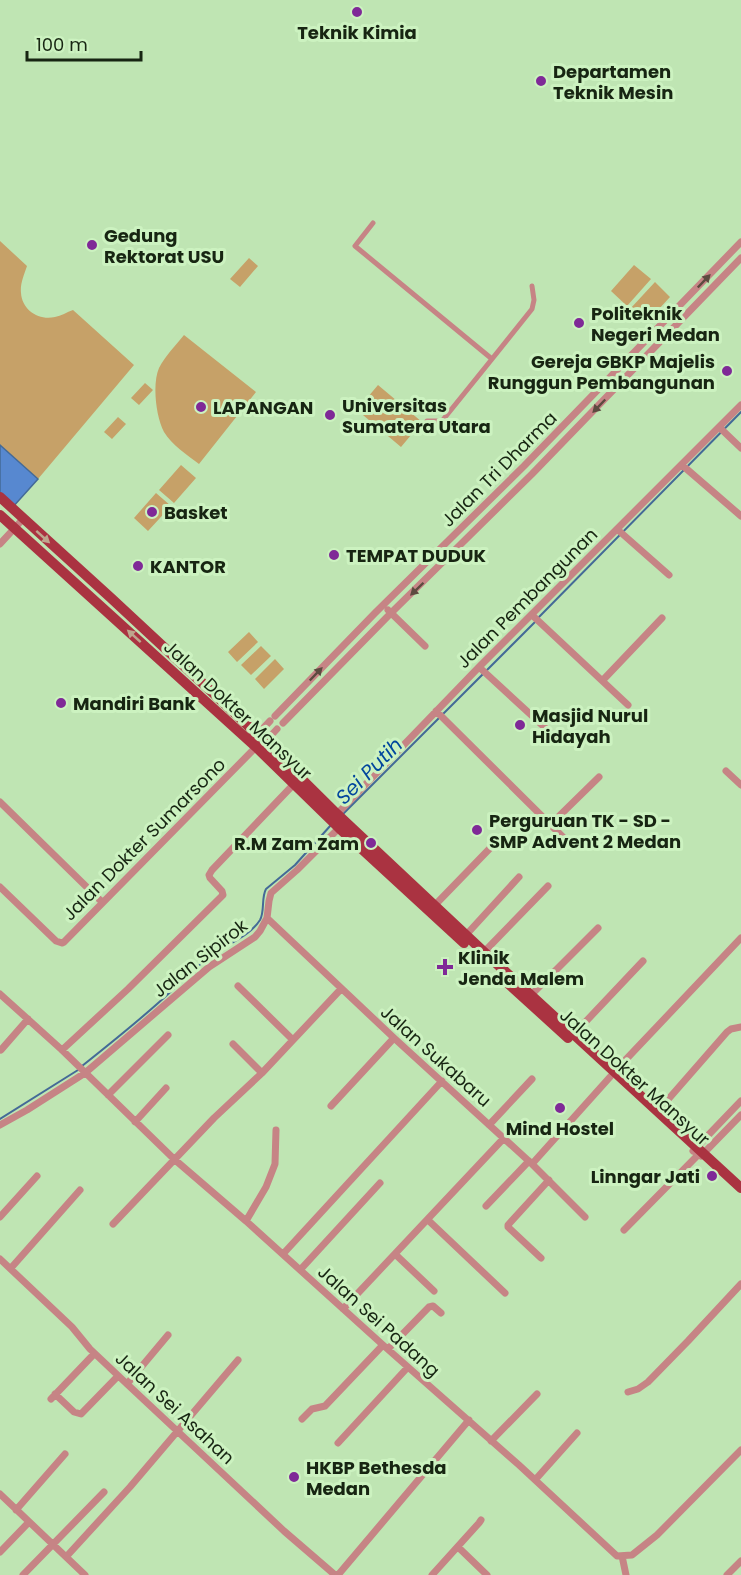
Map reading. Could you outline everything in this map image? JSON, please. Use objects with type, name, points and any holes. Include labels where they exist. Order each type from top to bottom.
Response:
[{"type":"main road","name":"Jalan Dokter Mansyur","points":[[0,497],[111,598],[337,820],[698,1153],[741,1188]]},
{"type":"main road","name":"Jalan Dokter Mansyur","points":[[2,516],[259,741],[293,785],[337,820],[532,994],[612,1074],[658,1111],[741,1197]]},
{"type":"street","points":[[373,223],[355,246],[492,359]]},
{"type":"street","name":"Jalan Tri Dharma","points":[[259,741],[273,719],[349,640],[524,466],[741,242]]},
{"type":"street","name":"Jalan Tri Dharma","points":[[259,741],[280,726],[532,474],[741,258]]},
{"type":"street","points":[[427,422],[442,422],[532,309],[534,300],[532,286]]},
{"type":"street","name":"Jalan Pembangunan","points":[[337,820],[721,429],[741,405]]},
{"type":"street","points":[[721,429],[741,448]]},
{"type":"street","points":[[684,467],[741,516]]},
{"type":"street","name":"Jalan Dokter Mansyur","points":[[2,516],[12,508]]},
{"type":"street","points":[[0,544],[24,519]]},
{"type":"street","points":[[620,532],[669,575]]},
{"type":"street","points":[[383,605],[425,646]]},
{"type":"street","points":[[535,618],[628,705]]},
{"type":"street","points":[[603,680],[662,618]]},
{"type":"street","points":[[349,640],[357,648]]},
{"type":"street","points":[[483,671],[554,736]]},
{"type":"street","points":[[439,714],[568,842]]},
{"type":"street","name":"Jalan Dokter Sumarsono","points":[[0,887],[56,941],[62,943],[259,741]]},
{"type":"street","points":[[726,771],[741,785]]},
{"type":"street","points":[[550,825],[599,777]]},
{"type":"street","points":[[62,1050],[223,895],[210,878],[210,872],[293,785]]},
{"type":"street","points":[[0,802],[102,902]]},
{"type":"street","name":"Jalan Sipirok","points":[[0,1125],[27,1110],[82,1070],[208,967],[255,937],[267,918],[271,893],[297,870],[337,820]]},
{"type":"street","points":[[435,906],[498,840]]},
{"type":"street","points":[[466,934],[519,877]]},
{"type":"street","points":[[484,952],[548,885]]},
{"type":"street","name":"Jalan Sukabaru","points":[[267,918],[549,1180],[585,1217]]},
{"type":"street","points":[[532,994],[598,928]]},
{"type":"street","points":[[486,1206],[530,1163],[741,938]]},
{"type":"street","points":[[574,1034],[643,961]]},
{"type":"street","points":[[238,986],[293,1040]]},
{"type":"street","points":[[113,1224],[341,989]]},
{"type":"street","name":"Jalan Sei Padang","points":[[0,994],[62,1050],[174,1159],[617,1554]]},
{"type":"street","points":[[0,1050],[28,1019]]},
{"type":"street","points":[[658,1111],[727,1032],[741,1027]]},
{"type":"street","points":[[108,1095],[168,1035]]},
{"type":"street","points":[[331,1106],[394,1038]]},
{"type":"street","points":[[233,1044],[262,1073]]},
{"type":"street","points":[[489,1125],[532,1079]]},
{"type":"street","points":[[283,1254],[442,1081]]},
{"type":"street","points":[[135,1122],[166,1088]]},
{"type":"street","points":[[698,1153],[741,1101]]},
{"type":"street","points":[[624,1230],[698,1153],[741,1115]]},
{"type":"street","points":[[727,1116],[734,1122]]},
{"type":"street","points":[[246,1221],[266,1187],[275,1164],[276,1130]]},
{"type":"street","points":[[343,1309],[504,1138]]},
{"type":"street","points":[[0,1217],[37,1176]]},
{"type":"street","points":[[541,1258],[508,1225],[549,1180]]},
{"type":"street","points":[[300,1270],[380,1183]]},
{"type":"street","points":[[10,1268],[80,1190]]},
{"type":"street","points":[[428,1220],[505,1293]]},
{"type":"street","points":[[395,1254],[434,1291]]},
{"type":"street","name":"Jalan Sei Asahan","points":[[0,1259],[72,1327],[94,1354],[284,1531],[336,1575]]},
{"type":"street","points":[[628,1392],[648,1382],[741,1284]]},
{"type":"street","points":[[302,1419],[312,1409],[325,1406],[429,1307],[433,1306],[441,1313]]},
{"type":"street","points":[[127,1384],[168,1335]]},
{"type":"street","points":[[94,1354],[53,1397],[74,1412],[81,1414],[118,1376]]},
{"type":"street","points":[[66,1557],[130,1487],[238,1360]]},
{"type":"street","points":[[338,1443],[408,1367]]},
{"type":"street","points":[[491,1441],[537,1394]]},
{"type":"street","points":[[336,1575],[469,1420]]},
{"type":"street","points":[[535,1480],[577,1433]]},
{"type":"street","points":[[626,1575],[617,1554],[632,1555],[638,1551],[657,1535],[741,1450]]},
{"type":"street","points":[[16,1510],[65,1454]]},
{"type":"street","points":[[23,1575],[104,1492]]},
{"type":"street","points":[[0,1494],[81,1574]]},
{"type":"street","points":[[0,1506],[6,1500]]},
{"type":"street","points":[[432,1575],[481,1520]]},
{"type":"street","points":[[0,1552],[29,1522]]},
{"type":"street","points":[[458,1547],[487,1575]]},
{"type":"street","points":[[727,1575],[741,1561]]},
{"type":"shaded area","points":[[0,241],[27,266],[21,290],[24,304],[32,313],[49,318],[73,310],[134,365],[38,479],[0,445]]},
{"type":"shaded area","points":[[249,258],[258,266],[240,287],[230,279]]},
{"type":"shaded area","points":[[634,265],[651,279],[627,306],[611,291]]},
{"type":"shaded area","points":[[655,282],[670,297],[646,323],[630,309]]},
{"type":"shaded area","name":"LAPANGAN","points":[[184,335],[256,392],[199,464],[167,437],[159,418],[156,400],[159,368]]},
{"type":"shaded area","points":[[145,383],[153,390],[139,405],[131,398]]},
{"type":"shaded area","points":[[378,385],[422,422],[401,447],[357,410]]},
{"type":"shaded area","points":[[118,417],[126,424],[112,439],[104,432]]},
{"type":"shaded area","name":"Basket","points":[[181,465],[196,478],[174,503],[159,490]]},
{"type":"shaded area","name":"Basket","points":[[156,493],[171,506],[148,531],[134,518]]},
{"type":"shaded area","points":[[249,632],[258,642],[237,662],[228,652]]},
{"type":"shaded area","points":[[261,646],[271,656],[251,675],[241,665]]},
{"type":"shaded area","points":[[275,659],[284,669],[264,689],[255,679]]},
{"type":"water","points":[[0,445],[38,479],[12,508],[0,497]]},
{"type":"waterway","name":"Sei Putih","points":[[539,617],[741,412]]},
{"type":"waterway","name":"Sei Putih","points":[[342,815],[535,622]]},
{"type":"waterway","name":"Sei Putih","points":[[82,1066],[206,960],[244,936],[255,926],[260,920],[266,889],[295,865],[331,825]]},
{"type":"waterway","name":"Sei Putih","points":[[0,1119],[78,1070]]},
{"type":"place","name":"Teknik Kimia","points":[[357,12]]},
{"type":"place","name":"Departamen Teknik Mesin","points":[[541,81]]},
{"type":"place","name":"Gedung Rektorat USU","points":[[92,245]]},
{"type":"place","name":"Politeknik Negeri Medan","points":[[579,323]]},
{"type":"place","name":"Gereja GBKP Majelis Runggun Pembangunan","points":[[727,371]]},
{"type":"place","name":"LAPANGAN","points":[[201,407]]},
{"type":"place","name":"Universitas Sumatera Utara","points":[[330,415]]},
{"type":"place","name":"Basket","points":[[152,512]]},
{"type":"place","name":"TEMPAT DUDUK","points":[[334,555]]},
{"type":"place","name":"KANTOR","points":[[138,566]]},
{"type":"place","name":"Mandiri Bank","points":[[61,703]]},
{"type":"place","name":"Masjid Nurul Hidayah","points":[[520,725]]},
{"type":"place","name":"Perguruan TK - SD - SMP Advent 2 Medan","points":[[477,830]]},
{"type":"place","name":"R.M Zam Zam","points":[[371,843]]},
{"type":"place","name":"Klinik Jenda Malem","points":[[445,967]]},
{"type":"place","name":"Mind Hostel","points":[[560,1108]]},
{"type":"place","name":"Linngar Jati","points":[[712,1176]]},
{"type":"place","name":"HKBP Bethesda Medan","points":[[294,1477]]}]
